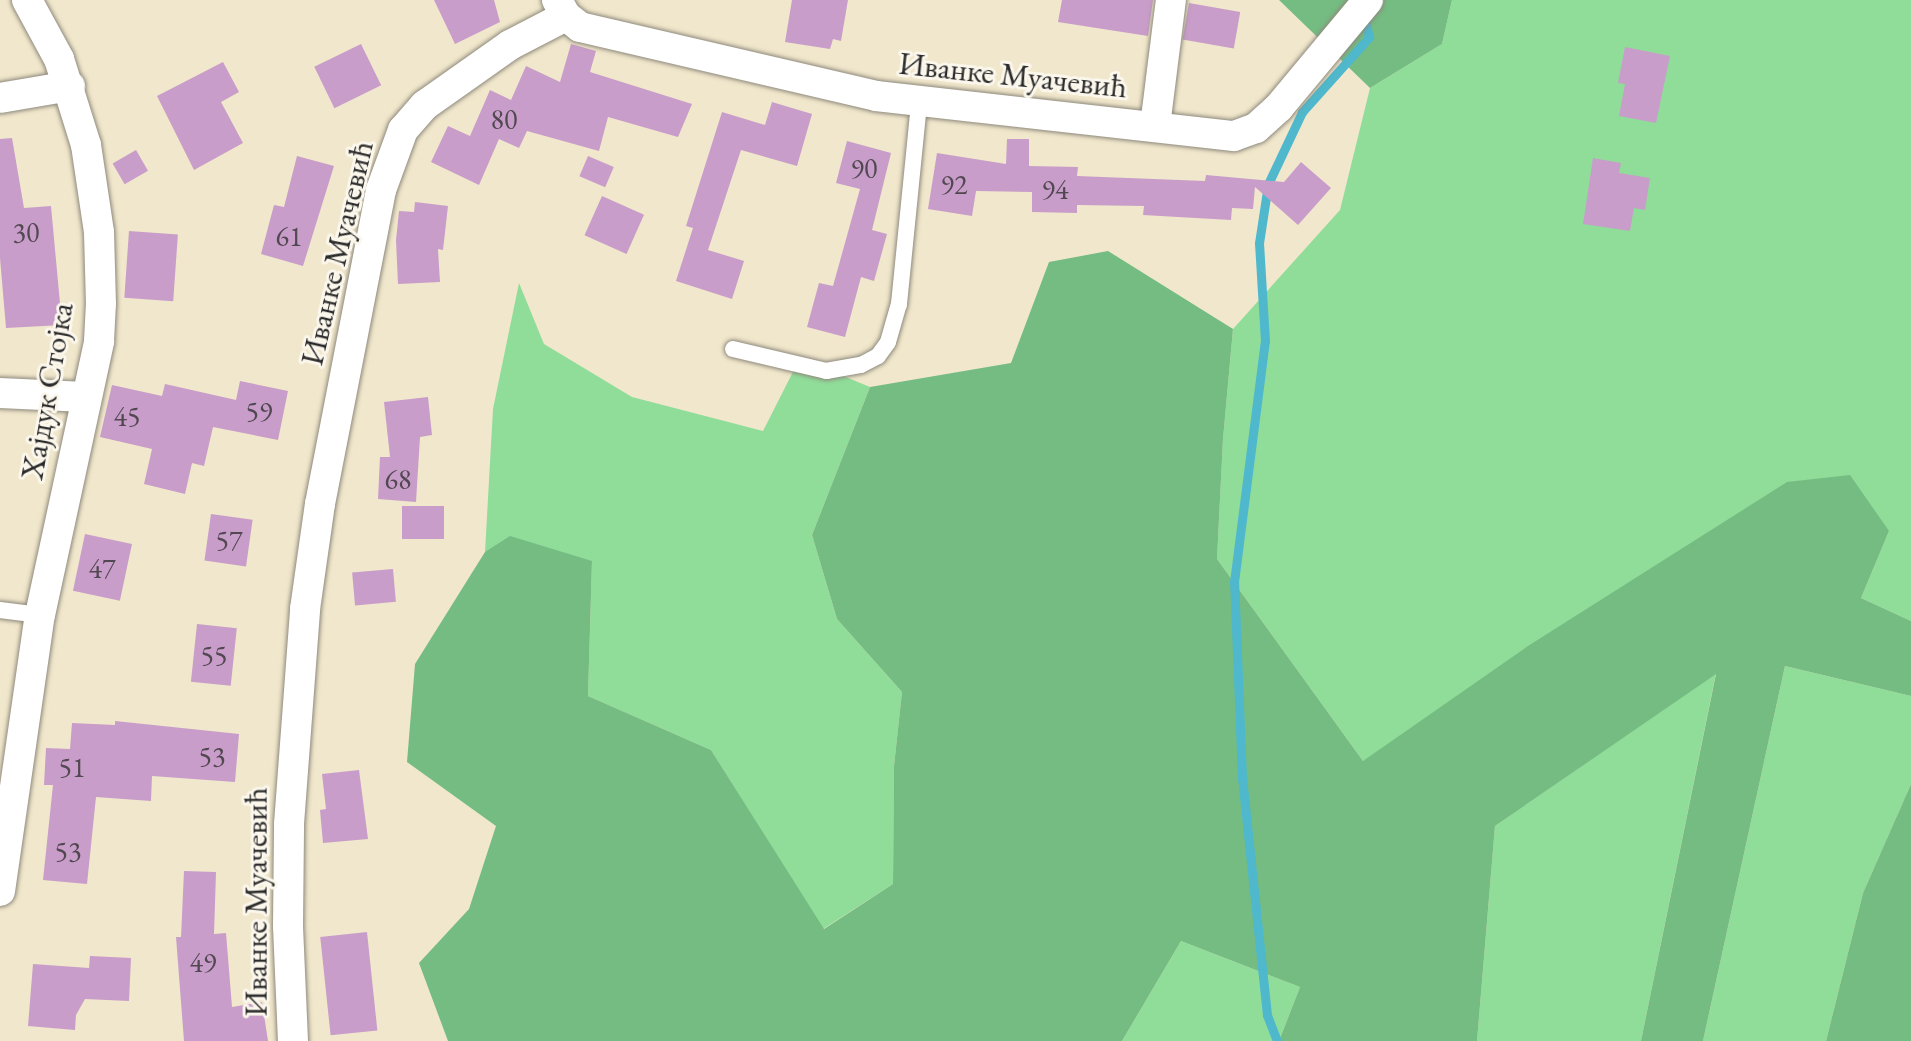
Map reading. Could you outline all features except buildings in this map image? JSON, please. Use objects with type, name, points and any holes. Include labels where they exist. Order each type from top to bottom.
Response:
[{"type":"street","points":[[1155,126],[1171,0]]},
{"type":"street","name":"Иванке Муачевић","points":[[293,1041],[288,926],[289,824],[305,609],[320,504],[381,190],[403,130],[425,105],[561,8],[580,27],[678,53],[919,104],[1155,126],[1217,136],[1248,133],[1279,107],[1368,0]]},
{"type":"street","name":"Хајдук Стојка","points":[[0,891],[11,760],[99,341],[99,232],[86,145],[70,86],[30,1]]},
{"type":"street","points":[[0,98],[70,86]]},
{"type":"street","points":[[0,393],[86,397]]},
{"type":"lane","points":[[733,349],[826,371],[845,370],[878,356],[888,342],[899,304],[919,104]]},
{"type":"lane","points":[[0,610],[40,615]]},
{"type":"green space","points":[[1279,0],[1452,0],[1442,44],[1370,88]]},
{"type":"green space","points":[[1452,0],[1911,0],[1911,621],[1861,598],[1889,531],[1363,761],[1217,559],[1233,329],[1340,210],[1370,88],[1442,44]]},
{"type":"green space","points":[[1108,251],[1233,329],[1217,559],[1363,761],[1528,646],[1787,482],[1850,475],[1889,531],[1861,598],[1911,621],[1911,696],[1785,666],[1703,1041],[1641,1041],[1716,674],[1495,826],[1477,1041],[1279,1041],[1300,987],[1181,941],[1122,1041],[448,1041],[419,963],[469,909],[496,826],[407,762],[415,664],[485,552],[510,536],[592,561],[588,696],[711,750],[824,929],[893,884],[894,766],[902,692],[837,619],[812,535],[870,387],[1011,363],[1049,262]]},
{"type":"green space","points":[[519,283],[544,344],[632,397],[763,431],[800,358],[870,387],[812,535],[837,619],[902,692],[894,766],[893,884],[823,929],[711,750],[588,696],[592,561],[485,552],[493,409]]},
{"type":"green space","points":[[1785,666],[1911,696],[1911,784],[1863,893],[1826,1041],[1703,1041]]},
{"type":"green space","points":[[1716,673],[1641,1041],[1477,1041],[1495,826]]},
{"type":"green space","points":[[1911,784],[1911,1041],[1826,1041],[1863,893]]},
{"type":"green space","points":[[1181,941],[1300,987],[1279,1041],[1122,1041]]},
{"type":"waterway","points":[[1277,1041],[1267,1015],[1242,778],[1234,582],[1265,341],[1259,243],[1268,184],[1302,112],[1369,37],[1365,21]]}]
